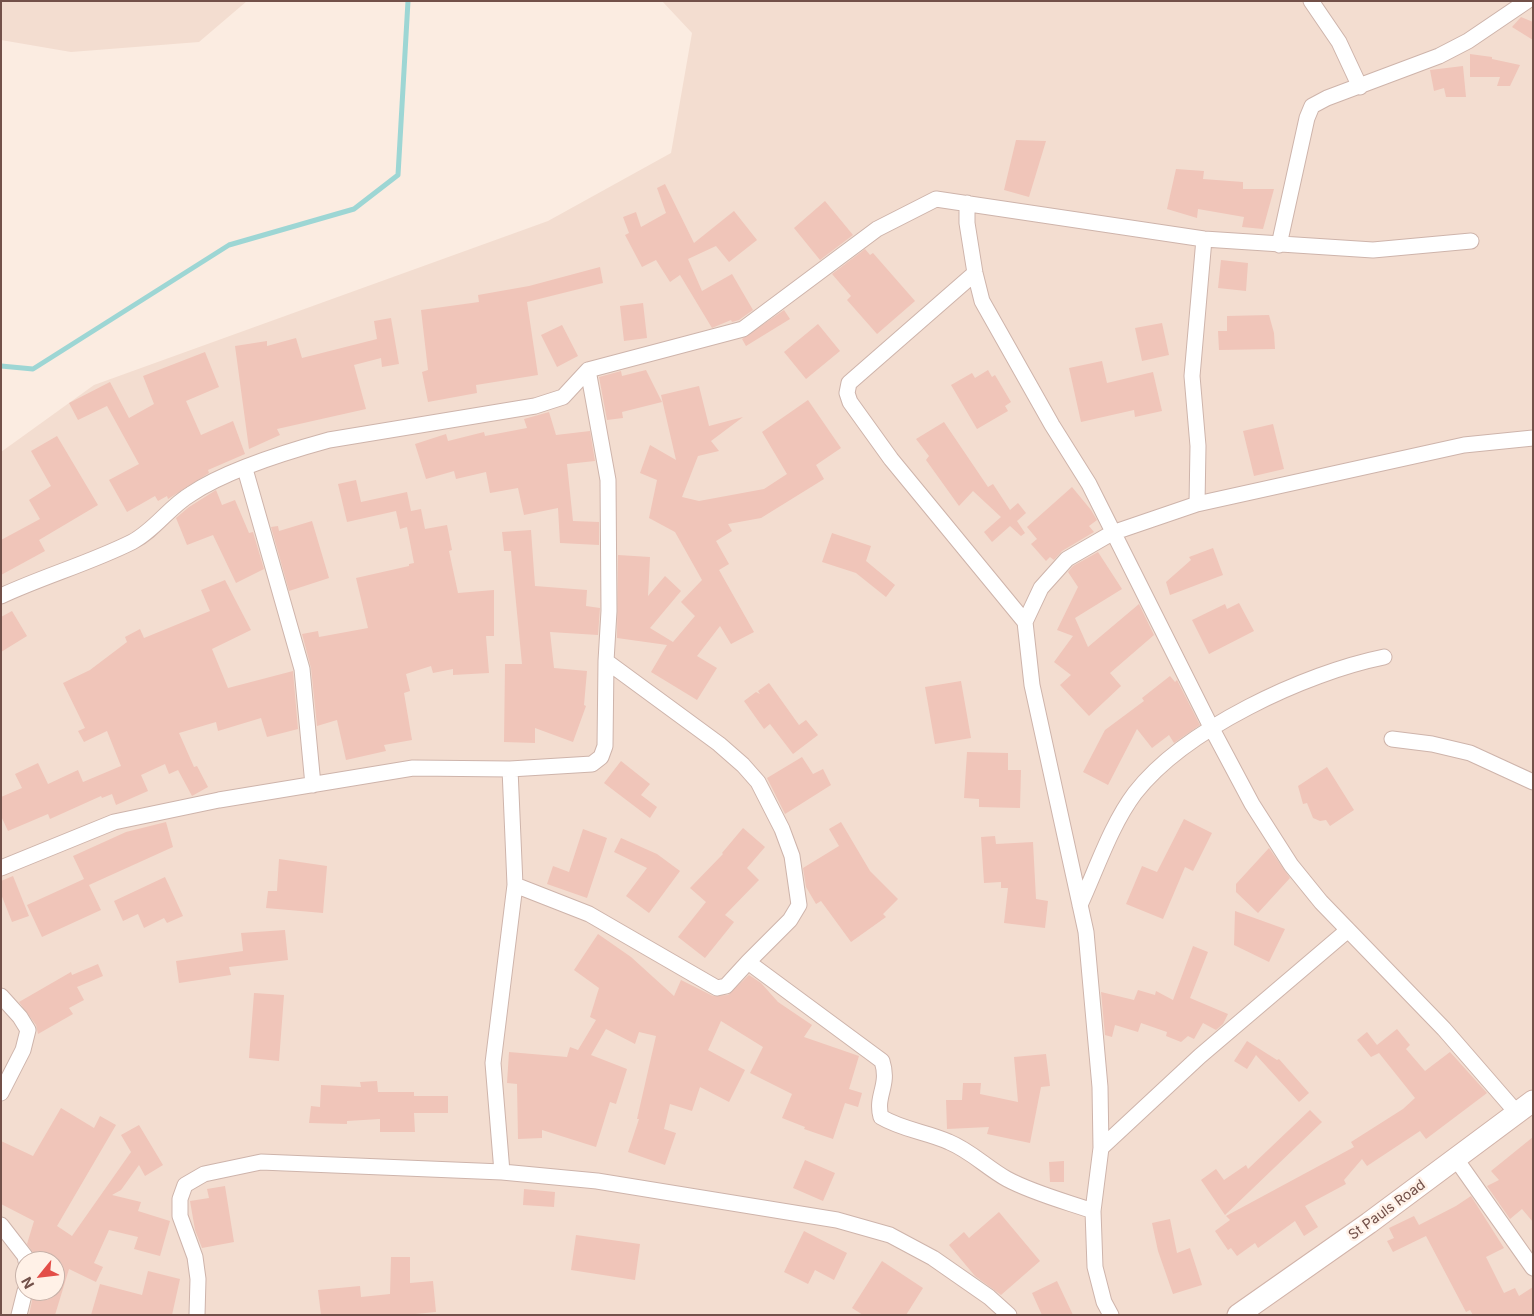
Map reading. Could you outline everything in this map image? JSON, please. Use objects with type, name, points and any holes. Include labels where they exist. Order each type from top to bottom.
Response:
[{"type":"street","points":[[1311,1],[1339,42],[1360,86]]},
{"type":"street","points":[[1279,245],[1306,118],[1312,106],[1327,98],[1439,56],[1468,41],[1527,1]]},
{"type":"street","points":[[1,596],[40,578],[133,541],[150,531],[190,494],[245,469],[329,440],[535,406],[563,397],[588,370],[743,329],[878,229],[936,199],[1204,239],[1279,245],[1373,250],[1471,241]]},
{"type":"street","points":[[967,203],[975,273],[982,301],[1052,425],[1089,484],[1112,534],[1252,804],[1291,865],[1348,930],[1444,1029],[1525,1107]]},
{"type":"street","points":[[1197,504],[1198,446],[1192,376],[1204,239]]},
{"type":"street","points":[[975,273],[849,383],[847,393],[850,402],[891,460],[1025,622]]},
{"type":"street","points":[[1,868],[114,822],[219,800],[413,768],[510,769],[592,764],[601,757],[605,746],[606,661],[609,611],[608,480],[588,370]]},
{"type":"street","points":[[1111,1315],[1104,1302],[1096,1267],[1093,1211],[1102,1148],[1093,997],[1086,932],[1032,685],[1025,622],[1042,588],[1067,560],[1112,534],[1197,504],[1464,445],[1533,438]]},
{"type":"street","points":[[245,469],[302,669],[313,785]]},
{"type":"street","points":[[1080,904],[1118,823],[1134,794],[1155,770],[1211,727],[1295,685],[1332,671],[1384,657]]},
{"type":"street","points":[[514,885],[589,914],[716,988],[726,986],[790,920],[799,905],[792,856],[782,829],[758,782],[743,765],[719,744],[606,661]]},
{"type":"street","points":[[1392,739],[1432,744],[1470,753],[1533,782]]},
{"type":"street","points":[[502,1172],[493,1063],[514,885],[510,769]]},
{"type":"street","points":[[1102,1148],[1200,1056],[1348,930]]},
{"type":"street","points":[[748,962],[882,1061],[886,1075],[878,1107],[882,1117],[895,1125],[949,1142],[974,1154],[1004,1178],[1022,1187],[1093,1211]]},
{"type":"street","points":[[1,996],[20,1017],[28,1030],[24,1050],[1,1093]]},
{"type":"street","name":"St Pauls Road","points":[[1238,1315],[1456,1159],[1525,1107]]},
{"type":"street","points":[[1456,1159],[1533,1268]]},
{"type":"street","points":[[196,1315],[198,1279],[196,1264],[180,1216],[180,1199],[185,1185],[204,1174],[261,1162],[502,1172],[597,1181],[837,1220],[890,1235],[933,1258],[989,1297],[1009,1315]]},
{"type":"street","points":[[1,1224],[21,1251]]},
{"type":"street","points":[[19,1315],[22,1301]]},
{"type":"shaded area","points":[[1,1],[247,1],[199,42],[71,52],[1,40]]},
{"type":"shaded area","points":[[662,1],[1533,1],[1533,1315],[1,1315],[1,452],[94,385],[548,221],[671,153],[692,33]]},
{"type":"building","points":[[1521,17],[1533,22],[1533,40],[1512,27]]},
{"type":"building","points":[[1470,54],[1492,57],[1492,59],[1520,65],[1510,86],[1497,86],[1500,77],[1470,77]]},
{"type":"building","points":[[1463,66],[1466,97],[1446,97],[1444,88],[1434,91],[1430,70]]},
{"type":"building","points":[[1016,140],[1046,141],[1029,197],[1004,190]]},
{"type":"building","points":[[1176,169],[1204,171],[1203,179],[1243,182],[1243,189],[1274,189],[1263,229],[1242,227],[1244,217],[1198,209],[1197,218],[1167,209]]},
{"type":"building","points":[[665,184],[694,243],[734,211],[757,240],[729,262],[716,246],[688,259],[702,291],[732,274],[753,310],[739,320],[732,322],[731,320],[712,328],[680,275],[670,282],[656,260],[642,267],[625,235],[629,233],[623,217],[636,212],[641,227],[666,213],[657,188]]},
{"type":"building","points":[[825,201],[853,235],[820,260],[794,228]]},
{"type":"building","points":[[865,249],[870,255],[873,253],[915,301],[877,334],[847,300],[851,296],[832,274]]},
{"type":"building","points":[[1221,260],[1248,263],[1246,291],[1218,288]]},
{"type":"building","points":[[600,267],[603,283],[527,302],[538,375],[476,385],[477,393],[428,402],[422,372],[428,370],[421,310],[479,302],[478,295],[529,286]]},
{"type":"building","points":[[643,303],[647,338],[624,341],[620,306]]},
{"type":"building","points":[[784,310],[790,319],[746,346],[742,339]]},
{"type":"building","points":[[1269,315],[1274,333],[1275,349],[1219,350],[1218,331],[1227,331],[1227,316]]},
{"type":"building","points":[[391,318],[399,364],[382,367],[381,358],[354,365],[366,409],[277,429],[280,435],[249,449],[235,346],[267,341],[267,346],[296,338],[302,358],[377,339],[374,321]]},
{"type":"building","points":[[1162,323],[1169,355],[1142,361],[1135,328]]},
{"type":"building","points":[[818,324],[840,351],[806,379],[784,352]]},
{"type":"building","points":[[562,325],[578,356],[557,367],[541,335]]},
{"type":"building","points":[[205,352],[219,387],[186,401],[201,435],[233,421],[245,454],[208,470],[209,473],[168,499],[167,496],[158,501],[155,496],[127,512],[109,480],[139,464],[107,406],[78,420],[69,403],[110,382],[129,418],[154,404],[143,376]]},
{"type":"building","points":[[1102,361],[1107,383],[1153,372],[1162,411],[1135,417],[1134,410],[1081,422],[1069,368]]},
{"type":"building","points":[[646,370],[662,402],[622,412],[623,418],[607,420],[599,377],[621,371],[622,376]]},
{"type":"building","points":[[988,370],[992,377],[995,375],[1011,402],[1005,406],[1008,411],[977,429],[951,385],[972,373],[975,378]]},
{"type":"building","points":[[699,386],[709,426],[743,417],[711,441],[719,451],[698,456],[682,497],[699,501],[764,489],[787,474],[762,432],[808,400],[841,448],[816,465],[824,479],[761,518],[728,524],[732,531],[716,541],[729,564],[719,570],[754,632],[731,644],[720,626],[697,656],[717,668],[697,700],[651,672],[667,645],[617,638],[618,555],[650,557],[648,596],[665,576],[681,591],[650,628],[673,642],[695,616],[681,602],[702,580],[675,532],[649,518],[657,480],[640,473],[650,445],[676,460],[661,395]]},
{"type":"building","points":[[549,412],[556,435],[590,431],[595,461],[567,464],[573,521],[599,522],[599,545],[560,543],[558,508],[524,515],[518,488],[490,493],[486,472],[456,479],[454,471],[426,479],[415,444],[446,434],[448,441],[484,432],[485,436],[527,428],[524,419]]},
{"type":"building","points":[[944,422],[988,487],[993,484],[1010,510],[1018,503],[1026,513],[1017,521],[1025,533],[1021,536],[1010,526],[992,542],[984,532],[1001,517],[973,491],[959,506],[926,460],[929,456],[916,439]]},
{"type":"building","points":[[1273,424],[1284,469],[1254,476],[1243,431]]},
{"type":"building","points":[[57,436],[98,505],[39,540],[45,551],[1,575],[1,540],[40,519],[29,500],[51,486],[31,451]]},
{"type":"building","points":[[356,480],[361,502],[407,492],[411,511],[421,509],[425,529],[447,525],[452,550],[449,551],[458,593],[494,590],[494,636],[486,636],[489,673],[453,675],[453,669],[433,673],[431,666],[406,674],[410,691],[404,693],[412,740],[384,745],[386,751],[346,760],[337,720],[317,726],[311,668],[302,634],[318,631],[319,637],[368,628],[356,578],[409,566],[409,564],[414,563],[407,527],[400,529],[396,511],[347,522],[338,484]]},
{"type":"building","points":[[1072,487],[1097,520],[1089,526],[1094,532],[1062,551],[1054,560],[1050,557],[1046,561],[1031,544],[1037,539],[1027,527]]},
{"type":"building","points":[[216,490],[222,505],[235,500],[249,533],[253,532],[264,569],[236,583],[213,535],[187,545],[176,518],[189,507]]},
{"type":"building","points":[[312,521],[329,578],[289,591],[271,527],[278,526],[279,531]]},
{"type":"building","points":[[531,530],[535,586],[587,590],[586,606],[600,608],[598,635],[550,632],[554,668],[587,671],[584,705],[586,706],[573,742],[535,728],[535,743],[504,742],[505,664],[522,664],[511,551],[504,551],[502,532]]},
{"type":"building","points":[[832,533],[871,546],[866,561],[895,585],[886,597],[856,573],[822,562]]},
{"type":"building","points":[[1213,548],[1223,575],[1170,595],[1166,582],[1191,560],[1189,557]]},
{"type":"building","points":[[1098,552],[1122,589],[1075,618],[1088,647],[1139,604],[1154,635],[1110,673],[1121,686],[1089,716],[1060,685],[1071,675],[1054,662],[1073,636],[1057,630],[1078,587],[1068,572],[1073,566]]},
{"type":"building","points":[[225,580],[251,630],[212,649],[228,688],[293,671],[298,729],[267,737],[261,718],[218,731],[216,722],[179,733],[194,767],[197,766],[208,787],[192,796],[178,770],[169,774],[165,764],[141,775],[148,791],[116,805],[112,794],[102,798],[101,796],[50,819],[48,814],[8,831],[1,816],[1,797],[22,788],[15,774],[38,763],[48,784],[78,770],[83,782],[121,766],[107,731],[84,742],[78,731],[85,728],[63,683],[90,670],[127,642],[125,637],[140,629],[144,638],[210,611],[201,590]]},
{"type":"building","points":[[1239,603],[1254,631],[1209,654],[1192,620],[1225,604],[1227,609]]},
{"type":"building","points":[[12,611],[27,636],[1,652],[1,617]]},
{"type":"building","points":[[1170,676],[1175,682],[1177,680],[1200,725],[1174,743],[1169,735],[1152,748],[1137,729],[1108,785],[1083,772],[1105,730],[1144,701],[1142,698]]},
{"type":"building","points":[[961,681],[971,738],[935,744],[925,687]]},
{"type":"building","points":[[769,683],[799,725],[806,720],[818,735],[793,754],[770,724],[764,729],[744,701],[756,692],[760,694],[758,691]]},
{"type":"building","points":[[967,752],[1008,753],[1008,770],[1021,770],[1020,808],[979,807],[979,799],[964,798]]},
{"type":"building","points":[[802,757],[813,774],[823,769],[831,785],[785,814],[767,778]]},
{"type":"building","points":[[621,761],[650,784],[641,795],[657,807],[650,818],[604,783]]},
{"type":"building","points":[[1327,767],[1354,810],[1330,826],[1326,820],[1320,821],[1313,818],[1307,803],[1303,804],[1298,786]]},
{"type":"building","points":[[1184,819],[1212,833],[1193,871],[1185,867],[1163,919],[1126,904],[1142,866],[1157,872]]},
{"type":"building","points":[[166,822],[173,847],[89,885],[101,910],[42,937],[27,905],[84,879],[73,856],[126,832]]},
{"type":"building","points":[[841,822],[870,871],[898,899],[883,914],[886,917],[851,942],[821,901],[816,904],[806,887],[803,868],[839,846],[829,829]]},
{"type":"building","points":[[743,828],[765,847],[747,868],[759,880],[725,915],[734,922],[705,958],[678,937],[706,902],[690,888],[723,854]]},
{"type":"building","points":[[583,829],[607,838],[587,898],[547,884],[553,866],[569,872]]},
{"type":"building","points":[[995,836],[996,844],[1033,842],[1036,899],[1048,901],[1045,928],[1004,923],[1008,888],[1001,888],[1001,882],[984,883],[981,837]]},
{"type":"building","points":[[621,838],[657,854],[680,871],[649,913],[626,896],[647,868],[614,852]]},
{"type":"building","points":[[1269,848],[1290,878],[1258,913],[1236,892],[1236,884]]},
{"type":"building","points":[[279,859],[327,866],[323,913],[266,908],[268,891],[277,891]]},
{"type":"building","points":[[13,876],[29,916],[12,922],[1,894],[1,881]]},
{"type":"building","points":[[165,877],[183,916],[167,923],[164,918],[144,928],[138,914],[123,921],[114,901]]},
{"type":"building","points":[[1235,911],[1285,929],[1269,962],[1234,945]]},
{"type":"building","points":[[285,930],[288,960],[229,967],[231,975],[179,983],[176,961],[243,951],[241,933]]},
{"type":"building","points":[[598,934],[631,957],[674,996],[681,980],[713,996],[728,995],[749,975],[761,983],[778,1002],[812,1025],[804,1037],[859,1056],[849,1089],[862,1093],[858,1107],[845,1103],[833,1139],[804,1129],[805,1127],[782,1118],[792,1094],[750,1073],[763,1047],[721,1021],[708,1050],[745,1070],[729,1102],[700,1087],[692,1111],[670,1104],[664,1129],[676,1133],[665,1165],[628,1152],[639,1119],[637,1119],[656,1036],[639,1032],[635,1044],[606,1029],[591,1055],[627,1069],[616,1104],[610,1102],[596,1147],[542,1130],[542,1138],[518,1139],[517,1084],[507,1083],[509,1052],[567,1057],[570,1047],[578,1050],[596,1020],[590,1017],[599,988],[574,970]]},
{"type":"building","points":[[1193,946],[1208,952],[1190,998],[1228,1014],[1223,1024],[1216,1030],[1203,1023],[1194,1039],[1188,1036],[1181,1042],[1166,1036],[1167,1032],[1141,1023],[1138,1032],[1115,1025],[1112,1037],[1105,1035],[1101,992],[1134,1000],[1138,990],[1155,995],[1156,991],[1173,1000]]},
{"type":"building","points":[[98,964],[103,976],[77,987],[84,1000],[69,1008],[73,1014],[38,1034],[36,1025],[19,1002],[71,972],[72,975]]},
{"type":"building","points":[[254,993],[284,995],[279,1061],[249,1058]]},
{"type":"building","points":[[1397,1029],[1410,1045],[1406,1049],[1425,1071],[1450,1052],[1487,1093],[1426,1139],[1420,1131],[1367,1166],[1362,1159],[1344,1180],[1346,1184],[1305,1206],[1318,1227],[1304,1236],[1295,1221],[1258,1248],[1255,1243],[1237,1256],[1231,1248],[1228,1250],[1215,1231],[1230,1220],[1226,1216],[1354,1147],[1351,1142],[1403,1109],[1415,1098],[1379,1053],[1371,1057],[1357,1040],[1367,1032],[1377,1045]]},
{"type":"building","points":[[1247,1041],[1277,1060],[1279,1059],[1309,1093],[1299,1102],[1256,1055],[1247,1069],[1234,1061]]},
{"type":"building","points":[[1046,1054],[1050,1086],[1041,1087],[1030,1143],[987,1134],[989,1127],[947,1129],[946,1100],[962,1100],[963,1083],[981,1083],[980,1094],[1018,1102],[1014,1057]]},
{"type":"building","points":[[377,1081],[378,1092],[414,1092],[414,1096],[448,1096],[448,1113],[414,1113],[415,1132],[380,1132],[380,1119],[347,1121],[347,1124],[309,1123],[311,1106],[320,1107],[321,1085],[361,1087],[360,1082]]},
{"type":"building","points":[[61,1108],[94,1128],[100,1116],[116,1125],[57,1226],[72,1236],[131,1152],[121,1135],[139,1125],[163,1165],[145,1176],[139,1165],[121,1190],[112,1195],[141,1202],[138,1211],[170,1221],[160,1256],[134,1249],[138,1237],[109,1230],[94,1263],[103,1267],[96,1282],[69,1269],[65,1282],[65,1251],[32,1251],[27,1244],[34,1221],[1,1204],[1,1141],[33,1156]]},
{"type":"building","points":[[1310,1110],[1322,1122],[1225,1215],[1201,1180],[1216,1169],[1224,1180],[1246,1165],[1248,1169]]},
{"type":"building","points":[[1533,1137],[1533,1222],[1522,1209],[1510,1219],[1487,1186],[1499,1180],[1491,1171]]},
{"type":"building","points":[[805,1160],[835,1173],[823,1201],[793,1188]]},
{"type":"building","points":[[1064,1161],[1064,1182],[1050,1182],[1049,1162]]},
{"type":"building","points":[[225,1186],[234,1242],[202,1248],[195,1230],[190,1201],[209,1198],[207,1189]]},
{"type":"building","points":[[524,1189],[555,1192],[554,1207],[523,1205]]},
{"type":"building","points":[[1471,1196],[1504,1248],[1486,1257],[1504,1293],[1515,1288],[1519,1296],[1533,1287],[1533,1315],[1473,1315],[1470,1310],[1466,1312],[1426,1236],[1393,1252],[1387,1241],[1394,1238],[1389,1228],[1414,1216],[1419,1225]]},
{"type":"building","points":[[999,1212],[1040,1261],[1001,1295],[975,1276],[949,1245],[964,1232],[969,1238]]},
{"type":"building","points":[[1170,1219],[1177,1253],[1190,1248],[1202,1285],[1173,1294],[1158,1251],[1152,1223]]},
{"type":"building","points":[[804,1231],[847,1253],[834,1280],[815,1270],[808,1284],[784,1272]]},
{"type":"building","points":[[576,1235],[640,1244],[635,1280],[571,1270]]},
{"type":"building","points":[[391,1257],[410,1257],[410,1283],[433,1281],[436,1312],[405,1315],[321,1315],[318,1290],[360,1286],[361,1297],[390,1294]]},
{"type":"building","points":[[882,1261],[923,1288],[906,1315],[863,1315],[852,1308]]},
{"type":"building","points":[[148,1271],[180,1279],[172,1315],[91,1315],[100,1284],[142,1295]]},
{"type":"building","points":[[1057,1281],[1073,1315],[1042,1315],[1032,1293]]},
{"type":"building","points":[[32,1301],[59,1301],[55,1315],[29,1315]]},
{"type":"waterway","points":[[1,366],[33,369],[229,245],[354,209],[398,175],[408,1]]}]
